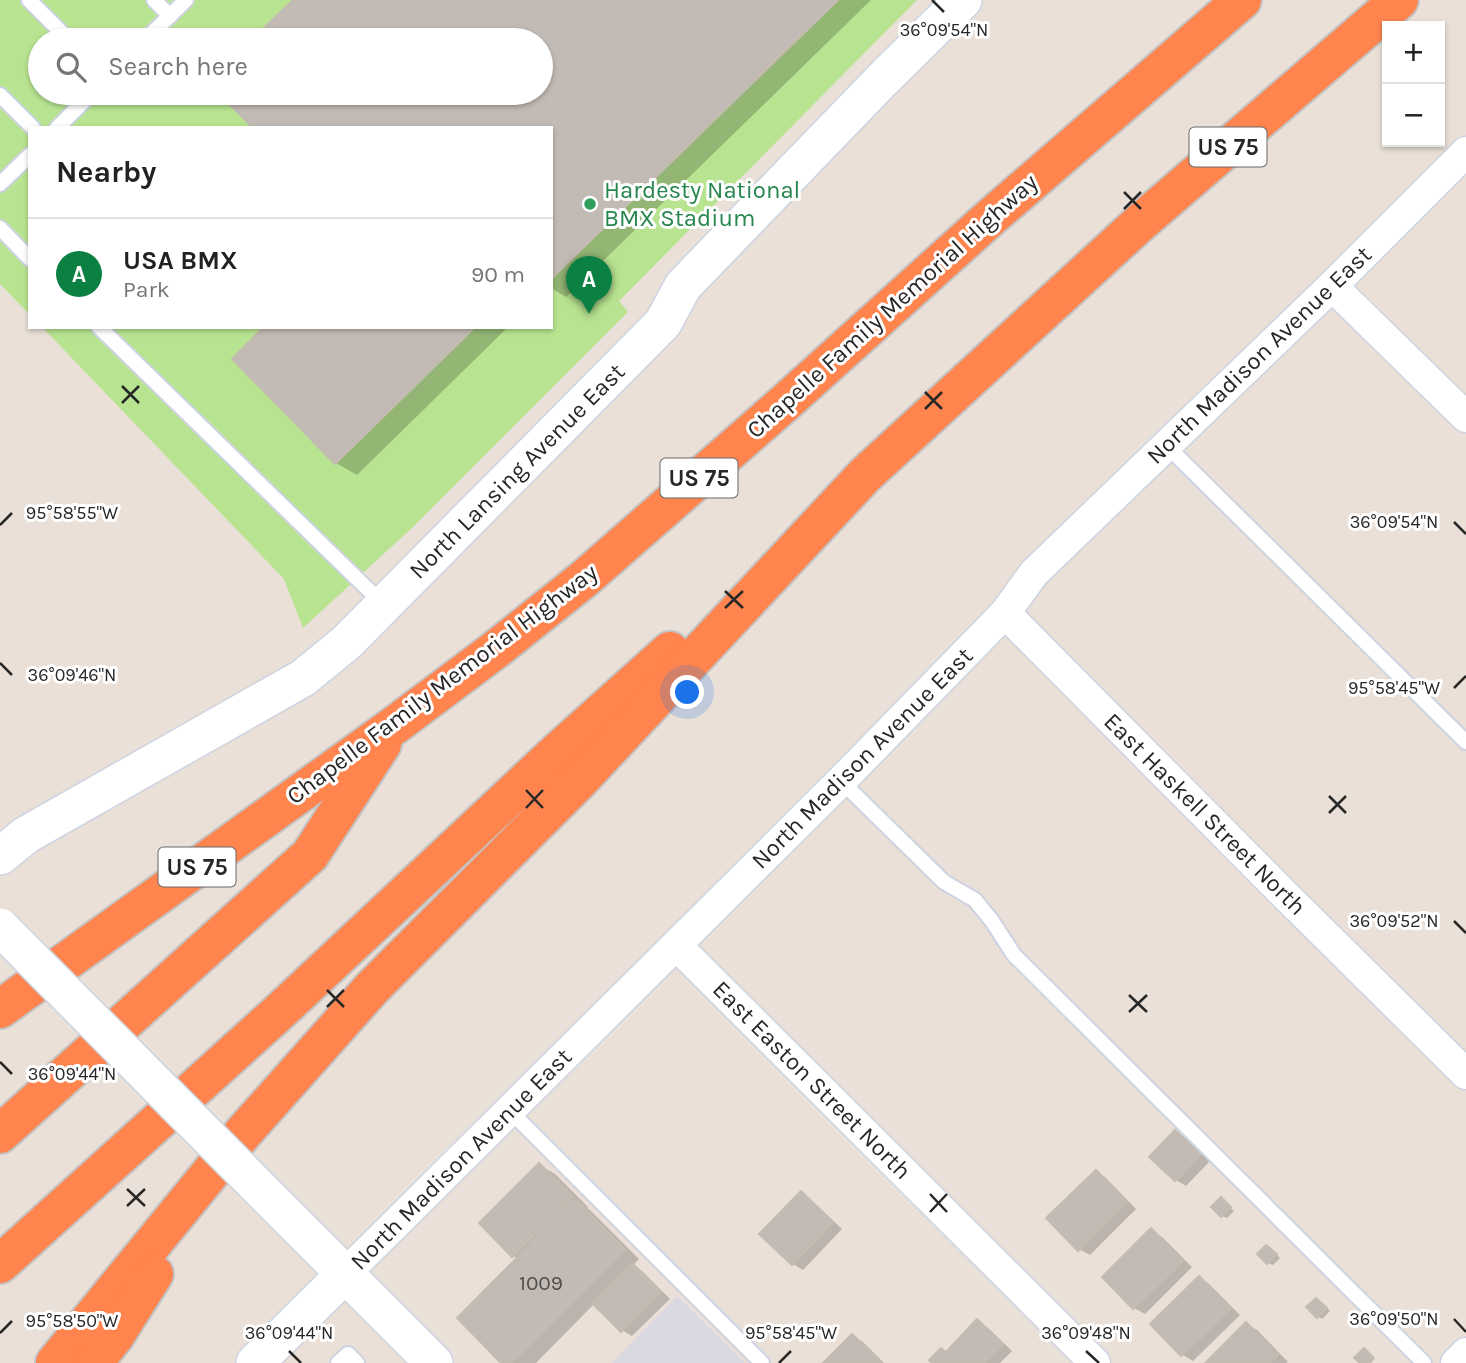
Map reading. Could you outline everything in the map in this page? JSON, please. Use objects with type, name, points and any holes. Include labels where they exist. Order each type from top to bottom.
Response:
[{"type":"highway","name":"Chapelle Family Memorial Highway","points":[[0,1009],[394,725],[584,579],[991,217],[1242,0]]},
{"type":"highway","name":"US 75","points":[[55,1363],[243,1133],[372,988],[580,780],[865,475],[1142,222],[1399,0]]},
{"type":"highway","points":[[0,1264],[277,1014],[554,755],[865,475]]},
{"type":"highway","points":[[0,1134],[310,855],[394,725]]},
{"type":"highway","points":[[93,1363],[115,1336],[243,1133]]},
{"type":"street","name":"North Lansing Avenue East","points":[[0,856],[26,835],[303,678],[347,642],[663,323],[683,286],[963,0]]},
{"type":"street","name":"North Madison Avenue East","points":[[256,1363],[841,781],[1005,613],[1034,573],[1332,286],[1466,152]]},
{"type":"street","points":[[1332,286],[1466,417]]},
{"type":"street","name":"East Haskell Street North","points":[[1005,613],[1276,887],[1466,1074]]},
{"type":"street","points":[[0,927],[435,1363]]},
{"type":"street","name":"East Easton Street North","points":[[677,946],[1095,1363]]},
{"type":"street","points":[[1456,1363],[1466,1353]]},
{"type":"lane","points":[[29,0],[57,28]]},
{"type":"lane","points":[[154,0],[170,16]]},
{"type":"lane","points":[[158,28],[186,0]]},
{"type":"lane","points":[[0,95],[31,126]]},
{"type":"lane","points":[[59,126],[80,105]]},
{"type":"lane","points":[[0,184],[28,157]]},
{"type":"lane","points":[[0,228],[28,257]]},
{"type":"lane","points":[[101,329],[384,606]]},
{"type":"lane","points":[[1166,445],[1466,742]]},
{"type":"lane","points":[[841,781],[944,882],[975,900],[1014,955],[1423,1363]]},
{"type":"lane","points":[[510,1111],[762,1363]]},
{"type":"lane","points":[[338,1363],[348,1354],[357,1363]]},
{"type":"shaded area","points":[[677,1296],[745,1363],[612,1363]]},
{"type":"green space","points":[[0,0],[917,0],[619,301],[628,312],[413,527],[303,628],[284,579],[44,329],[553,329],[553,126],[28,126],[28,313],[0,284]]},
{"type":"building","name":"Hardesty National BMX Stadium","points":[[293,0],[838,0],[553,277],[553,126],[251,126],[230,105],[553,105],[553,28],[264,28]]},
{"type":"building","points":[[262,329],[473,329],[335,464],[232,359]]},
{"type":"building","points":[[1175,1130],[1201,1154],[1175,1181],[1149,1157]]},
{"type":"building","points":[[539,1163],[573,1197],[512,1257],[479,1223]]},
{"type":"building","points":[[1096,1170],[1127,1202],[1078,1251],[1046,1218]]},
{"type":"building","points":[[801,1191],[833,1222],[792,1265],[759,1234]]},
{"type":"building","points":[[1221,1197],[1231,1207],[1221,1217],[1211,1207]]},
{"type":"building","points":[[575,1199],[625,1249],[511,1363],[501,1363],[457,1318]]},
{"type":"building","points":[[1151,1228],[1183,1261],[1133,1309],[1102,1277]]},
{"type":"building","points":[[1266,1245],[1277,1254],[1267,1264],[1257,1254]]},
{"type":"building","points":[[632,1263],[661,1292],[621,1332],[592,1303]]},
{"type":"building","points":[[1199,1276],[1231,1308],[1181,1356],[1150,1324]]},
{"type":"building","points":[[1316,1298],[1327,1308],[1317,1318],[1306,1307]]},
{"type":"building","points":[[977,1319],[1003,1344],[984,1363],[932,1363],[929,1360],[941,1348],[946,1352]]},
{"type":"building","points":[[1246,1322],[1278,1355],[1270,1363],[1205,1363]]},
{"type":"building","points":[[852,1334],[880,1362],[823,1363]]},
{"type":"building","points":[[1364,1348],[1374,1358],[1370,1363],[1360,1363],[1354,1358]]},
{"type":"place","name":"Hardesty National BMX Stadium","points":[[590,204]]},
{"type":"place","name":"USA BMX","points":[[589,314]]}]
